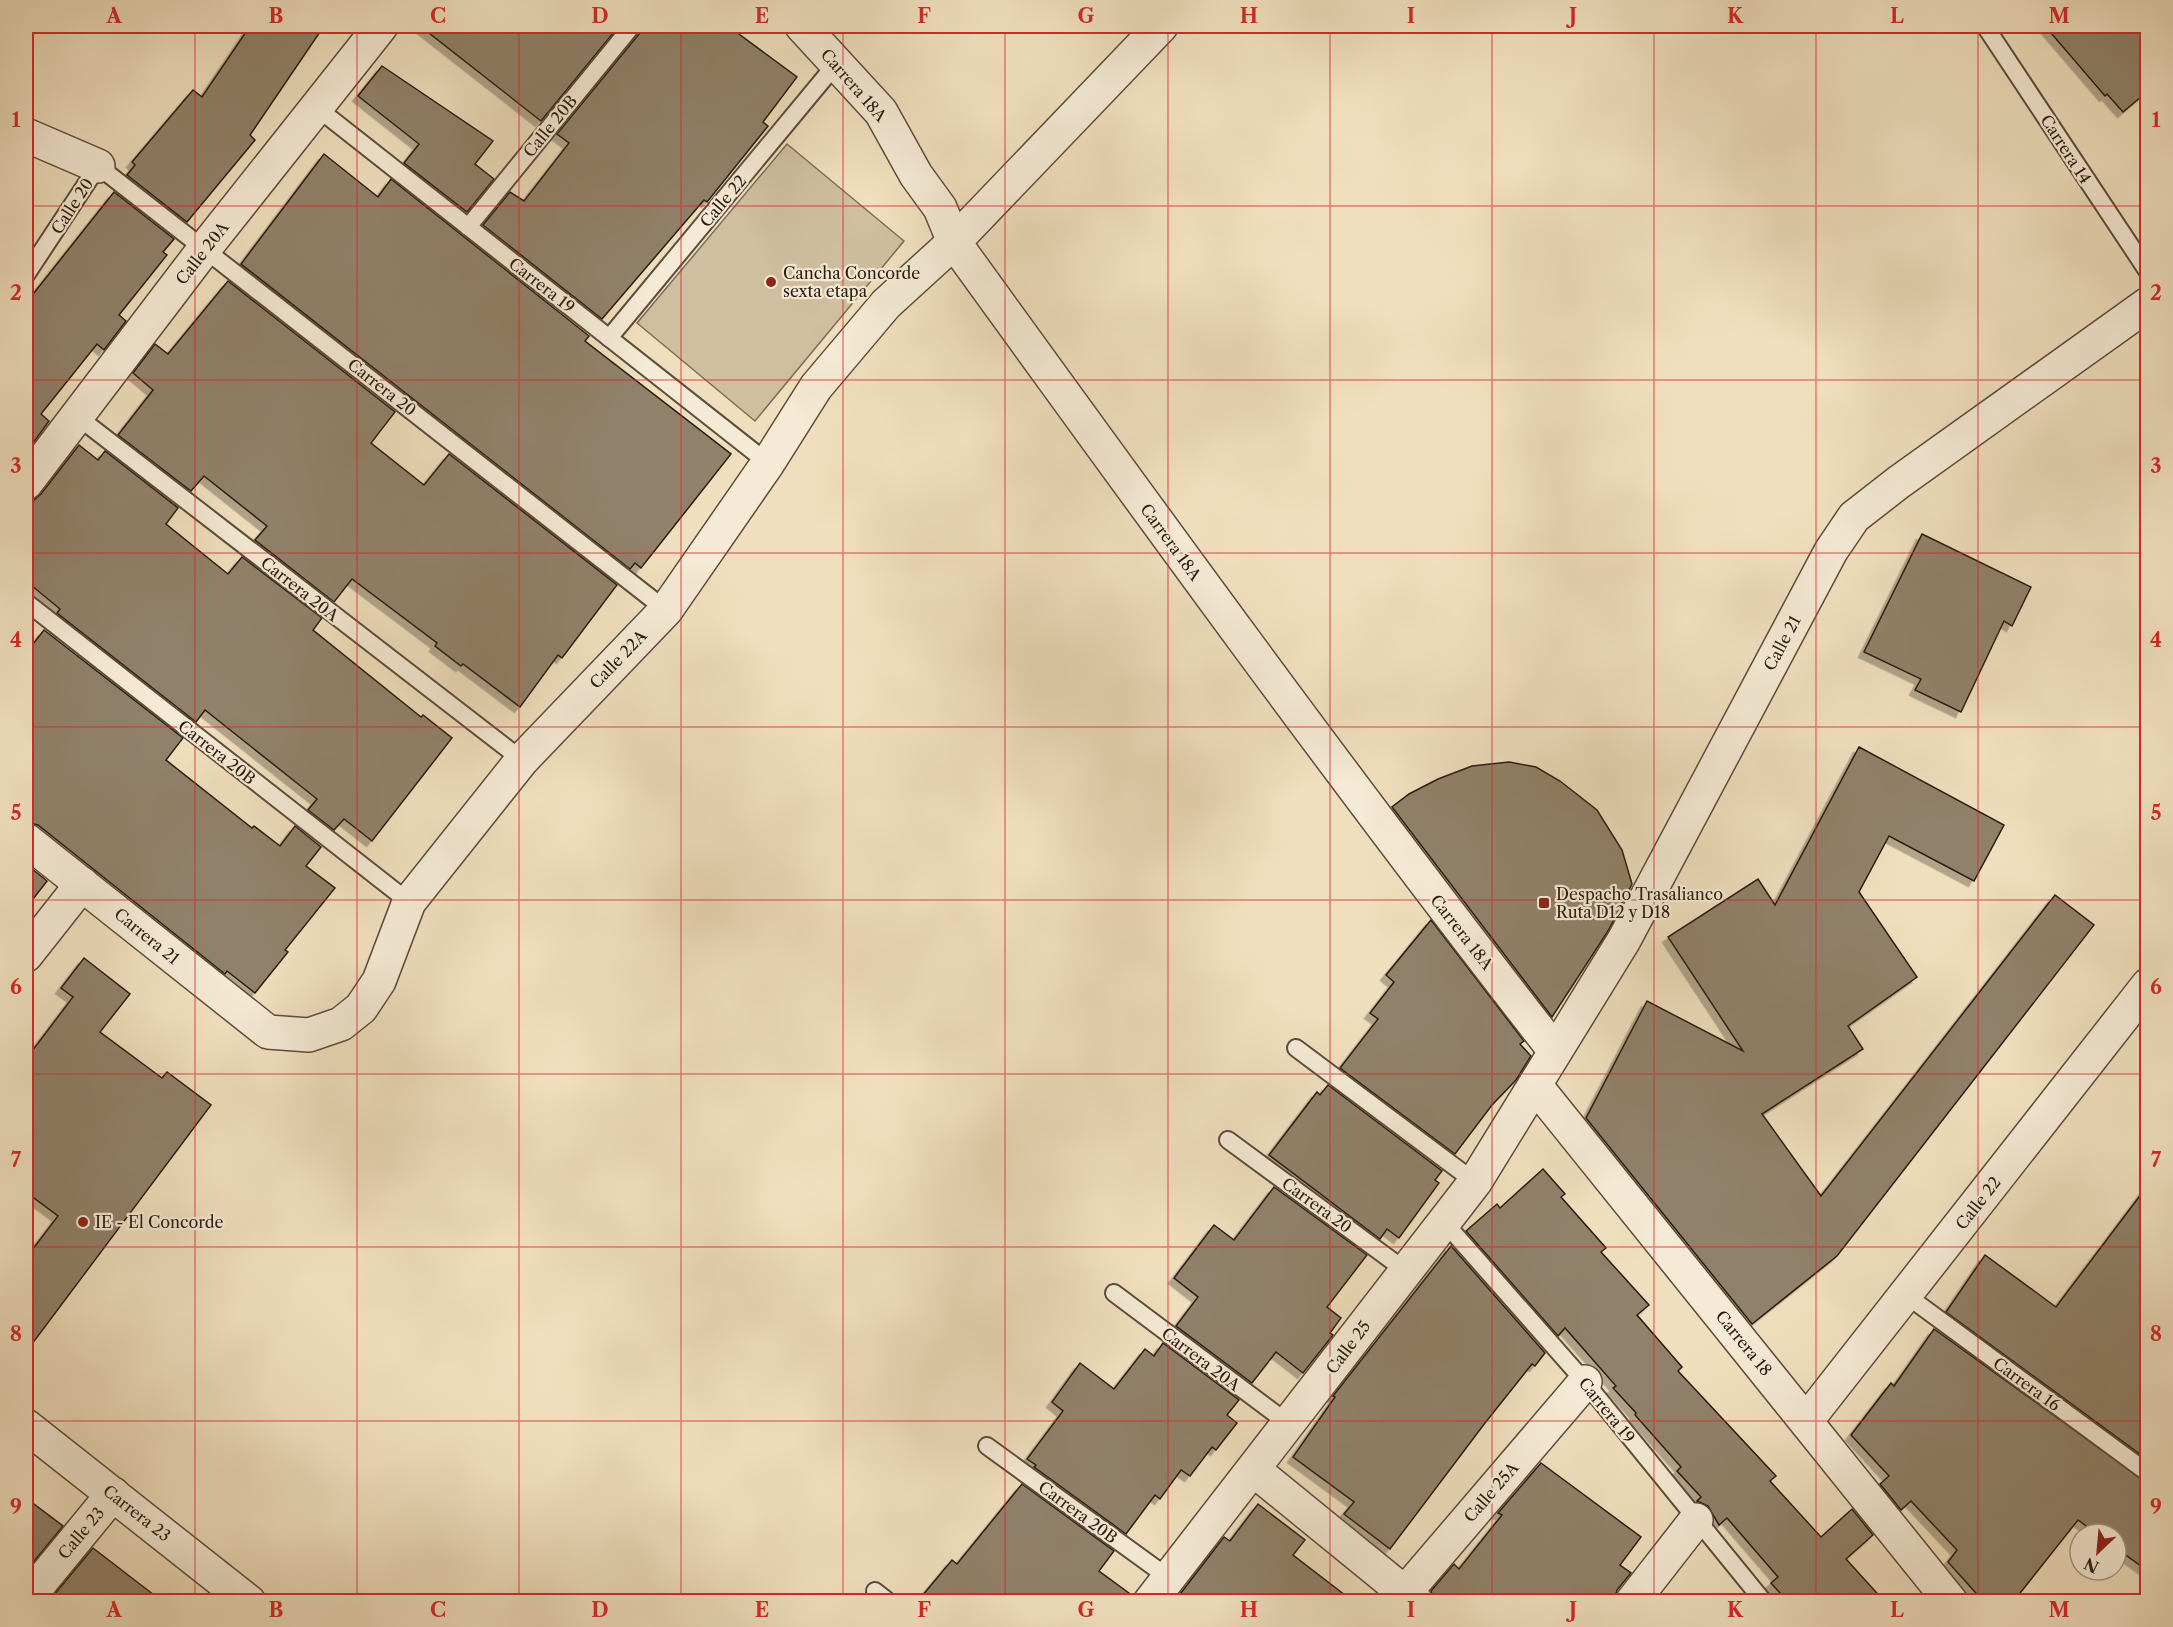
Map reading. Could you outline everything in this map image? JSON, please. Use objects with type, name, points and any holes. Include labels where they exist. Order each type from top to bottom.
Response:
[{"type":"street","name":"Calle 20A","points":[[26,483],[205,248],[381,26]]},
{"type":"street","name":"Carrera 18A","points":[[802,26],[881,112],[916,176],[940,208],[954,242],[1240,639],[1418,875],[1555,1051]]},
{"type":"street","name":"Calle 22A","points":[[268,1032],[309,1035],[341,1024],[361,1008],[379,981],[409,902],[522,760],[666,610],[768,463],[816,387],[879,312],[954,242],[1161,26]]},
{"type":"street","points":[[26,135],[98,166]]},
{"type":"street","name":"Calle 21","points":[[1535,1085],[1624,940],[1831,552],[1854,517],[1899,482],[2148,304]]},
{"type":"street","name":"Carrera 21","points":[[26,840],[268,1032]]},
{"type":"street","points":[[26,955],[82,884]]},
{"type":"street","name":"Calle 22","points":[[1807,1420],[2148,985]]},
{"type":"street","name":"Calle 25","points":[[1159,1590],[1445,1223],[1475,1182],[1535,1085]]},
{"type":"street","name":"Carrera 18","points":[[1535,1085],[1807,1420],[1951,1602]]},
{"type":"street","name":"Calle 25A","points":[[1406,1598],[1585,1382]]},
{"type":"street","name":"Carrera 23","points":[[26,1426],[249,1602]]},
{"type":"street","points":[[1254,1470],[1406,1598]]},
{"type":"street","name":"Calle 23","points":[[26,1600],[113,1494]]},
{"type":"street","points":[[1632,1602],[1696,1520]]},
{"type":"lane","name":"Calle 20B","points":[[468,227],[632,26]]},
{"type":"lane","name":"Carrera 14","points":[[1985,26],[2148,272]]},
{"type":"lane","name":"Calle 22","points":[[609,338],[836,64]]},
{"type":"lane","name":"Carrera 19","points":[[316,107],[768,463]]},
{"type":"lane","name":"Carrera 20","points":[[98,166],[666,610]]},
{"type":"lane","name":"Calle 20","points":[[26,275],[98,166]]},
{"type":"lane","name":"Carrera 20A","points":[[78,417],[522,760]]},
{"type":"lane","name":"Carrera 20B","points":[[26,602],[409,902]]},
{"type":"lane","points":[[1296,1048],[1475,1182]]},
{"type":"lane","name":"Carrera 20","points":[[1228,1140],[1406,1271]]},
{"type":"lane","name":"Carrera 19","points":[[1445,1223],[1585,1382],[1764,1602]]},
{"type":"lane","name":"Carrera 20A","points":[[1114,1293],[1289,1424]]},
{"type":"lane","name":"Carrera 16","points":[[1906,1295],[2148,1473]]},
{"type":"lane","name":"Carrera 20B","points":[[987,1446],[1159,1590]]},
{"type":"lane","points":[[875,1591],[889,1602]]},
{"type":"shaded area","name":"Cancha Concorde sexta etapa","points":[[787,144],[904,241],[755,421],[637,323]]},
{"type":"building","points":[[250,26],[324,26],[250,135],[255,140],[187,222],[127,175],[135,165],[132,162],[193,90],[202,97]]},
{"type":"building","points":[[420,26],[619,26],[541,121]]},
{"type":"building","points":[[642,26],[728,26],[797,77],[763,122],[768,126],[707,202],[704,200],[602,319],[483,225],[510,192],[524,201],[569,143],[557,134],[640,33]]},
{"type":"building","points":[[2045,26],[2148,26],[2148,91],[2123,112],[2107,94],[2105,96]]},
{"type":"building","points":[[382,66],[493,141],[475,164],[494,179],[467,212],[404,163],[419,144],[358,96]]},
{"type":"building","points":[[324,154],[378,197],[391,179],[589,336],[585,341],[731,454],[641,568],[635,563],[630,569],[241,264]]},
{"type":"building","points":[[114,192],[174,239],[163,252],[167,255],[119,315],[126,321],[104,350],[97,344],[41,414],[49,421],[26,453],[26,303]]},
{"type":"building","points":[[228,281],[395,412],[371,443],[424,485],[449,454],[617,585],[562,658],[558,655],[520,707],[463,664],[461,666],[435,646],[437,643],[352,579],[334,602],[255,540],[267,526],[204,476],[191,491],[118,435],[153,390],[133,373],[155,344],[168,354]]},
{"type":"building","points":[[79,445],[98,460],[105,451],[178,508],[166,524],[228,574],[242,557],[322,618],[313,630],[421,717],[423,715],[452,738],[372,841],[344,819],[334,830],[308,810],[317,799],[205,710],[196,722],[57,613],[60,609],[26,581],[26,501],[34,500],[41,494]]},
{"type":"building","points":[[1922,534],[2031,587],[2012,626],[2004,621],[1961,712],[1915,690],[1921,679],[1864,652]]},
{"type":"building","points":[[44,630],[183,738],[166,760],[252,828],[254,826],[280,846],[295,826],[321,847],[306,866],[335,888],[285,950],[288,952],[255,993],[227,971],[225,974],[38,825],[26,822],[26,653]]},
{"type":"building","points":[[1859,747],[2004,825],[1974,881],[1889,836],[1859,892],[1917,977],[1848,1026],[1863,1049],[1762,1114],[1821,1196],[2055,895],[2094,925],[1837,1256],[1752,1324],[1586,1118],[1647,1001],[1743,1051],[1668,937],[1758,879],[1775,905]]},
{"type":"building","name":"Despacho Trasalianco Ruta D12 y D18","points":[[1509,762],[1536,767],[1560,781],[1597,810],[1622,850],[1632,884],[1608,931],[1552,1017],[1392,807],[1409,794],[1438,779],[1472,766]]},
{"type":"building","points":[[26,864],[47,881],[26,908]]},
{"type":"building","points":[[1431,920],[1524,1041],[1520,1044],[1531,1056],[1516,1080],[1492,1105],[1455,1154],[1340,1068],[1378,1019],[1370,1013],[1394,982],[1386,975]]},
{"type":"building","name":"IE - El Concorde","points":[[84,958],[130,994],[100,1032],[162,1078],[167,1072],[211,1105],[26,1352],[26,1258],[58,1216],[26,1192],[26,1059],[73,997],[61,988]]},
{"type":"building","points":[[1328,1085],[1442,1171],[1435,1180],[1439,1183],[1399,1238],[1387,1229],[1380,1239],[1269,1155],[1317,1092],[1320,1095]]},
{"type":"building","points":[[1543,1169],[1565,1194],[1561,1197],[1606,1248],[1601,1252],[1649,1305],[1637,1315],[1682,1367],[1678,1371],[1776,1476],[1770,1481],[1821,1537],[1852,1509],[1873,1535],[1846,1559],[1885,1602],[1788,1602],[1771,1583],[1778,1577],[1727,1518],[1719,1525],[1708,1506],[1697,1501],[1701,1497],[1677,1471],[1681,1467],[1613,1388],[1616,1386],[1565,1328],[1558,1336],[1466,1231],[1497,1204],[1500,1208]]},
{"type":"building","points":[[2148,1185],[2148,1460],[1946,1312],[1985,1255],[2056,1307]]},
{"type":"building","points":[[1274,1187],[1367,1255],[1327,1307],[1341,1318],[1330,1333],[1333,1335],[1303,1373],[1276,1352],[1252,1383],[1176,1326],[1198,1297],[1174,1278],[1214,1225],[1234,1240]]},
{"type":"building","points":[[1451,1246],[1545,1353],[1535,1366],[1532,1364],[1485,1423],[1390,1549],[1344,1514],[1354,1502],[1293,1457],[1335,1397],[1333,1396]]},
{"type":"building","points":[[1934,1329],[2148,1483],[2148,1571],[2128,1557],[2128,1522],[2081,1522],[2078,1520],[2068,1522],[2068,1533],[2013,1602],[1984,1602],[1948,1562],[1957,1550],[1911,1501],[1901,1510],[1880,1484],[1889,1476],[1851,1435],[1891,1383],[1894,1386]]},
{"type":"building","points":[[1163,1343],[1239,1400],[1227,1415],[1237,1423],[1216,1450],[1212,1447],[1190,1476],[1181,1470],[1160,1499],[1155,1495],[1126,1534],[1034,1467],[1036,1465],[1027,1459],[1063,1411],[1052,1402],[1080,1363],[1114,1389],[1145,1349],[1154,1356]]},
{"type":"building","points":[[1541,1463],[1641,1537],[1620,1565],[1631,1573],[1617,1590],[1614,1602],[1434,1602],[1431,1591],[1454,1564],[1459,1569],[1502,1515],[1498,1513]]},
{"type":"building","points":[[1022,1484],[1114,1551],[1099,1571],[1133,1596],[1132,1602],[917,1602],[952,1560],[957,1564]]},
{"type":"building","points":[[26,1498],[63,1526],[26,1571]]},
{"type":"building","points":[[1258,1504],[1305,1540],[1293,1555],[1354,1602],[1174,1602],[1224,1537],[1230,1541]]},
{"type":"building","points":[[93,1548],[163,1602],[49,1601]]},
{"type":"place","name":"Cancha Concorde sexta etapa","points":[[771,282]]},
{"type":"place","name":"Despacho Trasalianco Ruta D12 y D18","points":[[1544,903]]},
{"type":"place","name":"IE - El Concorde","points":[[83,1222]]}]
